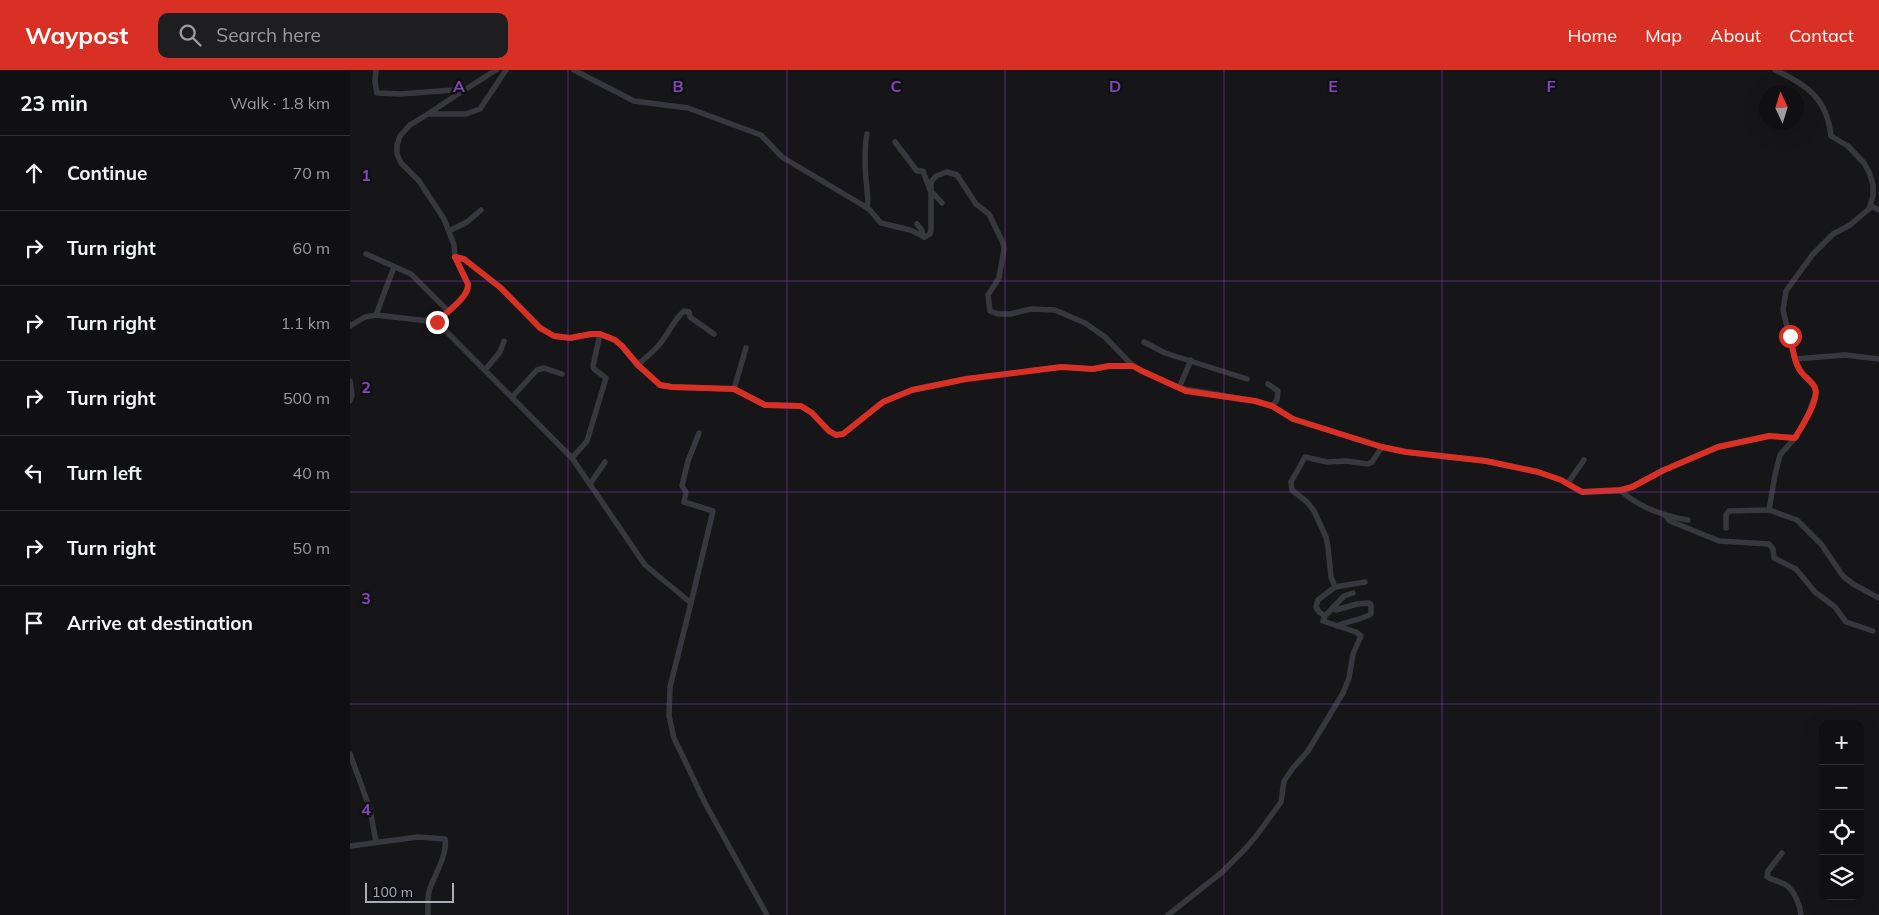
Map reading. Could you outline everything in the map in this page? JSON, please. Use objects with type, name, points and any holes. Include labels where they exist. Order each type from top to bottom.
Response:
[{"type":"street","points":[[376,70],[375,82],[377,93],[401,94],[466,89]]},
{"type":"street","points":[[437,322],[462,298],[468,289],[468,284],[455,257],[454,245],[449,231],[434,202],[419,181],[401,163],[397,154],[397,145],[400,136],[410,126],[496,70]]},
{"type":"street","points":[[428,114],[466,114],[480,109],[506,70]]},
{"type":"street","points":[[574,70],[634,101],[688,108],[761,135],[782,157],[867,208],[885,225],[910,230],[924,237]]},
{"type":"street","points":[[1769,510],[1780,456],[1795,438],[1808,415],[1816,392],[1814,386],[1801,372],[1795,359],[1783,310],[1786,291],[1813,254],[1834,234],[1850,225],[1870,206],[1873,196],[1873,185],[1864,163],[1848,146],[1831,136],[1829,122],[1813,92],[1801,83],[1774,70]]},
{"type":"street","points":[[867,134],[865,142],[866,185],[869,201],[867,208]]},
{"type":"street","points":[[895,142],[917,171],[923,171],[930,190],[942,203]]},
{"type":"street","points":[[924,237],[928,236],[931,232],[930,190],[933,179],[942,173],[950,172],[957,175],[976,204],[989,214],[1003,243],[1004,250],[999,278],[988,295],[990,311],[998,314],[1010,314],[1031,309],[1055,310],[1085,323],[1105,338],[1133,366],[1179,388],[1255,401],[1272,406],[1293,419],[1382,447],[1406,452],[1486,461],[1538,472],[1582,492],[1621,490],[1632,487],[1664,470],[1718,447],[1769,436],[1795,438]]},
{"type":"street","points":[[1870,206],[1879,210]]},
{"type":"street","points":[[449,231],[467,222],[481,210]]},
{"type":"street","points":[[917,224],[922,229],[924,237]]},
{"type":"street","points":[[366,254],[412,275],[448,311]]},
{"type":"street","points":[[455,257],[464,259],[501,288],[540,328],[554,336],[570,338],[600,334],[615,340],[660,385],[734,389],[765,405],[796,405],[806,408],[829,431],[836,435],[839,435],[883,402],[912,390],[966,379],[1061,367],[1093,369],[1109,366],[1133,366]]},
{"type":"street","points":[[376,314],[394,267]]},
{"type":"street","points":[[638,365],[653,352],[664,338],[676,317],[684,311],[689,312],[690,317],[714,334]]},
{"type":"street","points":[[350,326],[365,317],[376,314],[437,322],[572,458],[645,565],[691,603]]},
{"type":"street","points":[[572,458],[587,440],[606,378],[594,369],[593,366],[600,334]]},
{"type":"street","points":[[485,370],[500,352],[504,341]]},
{"type":"street","points":[[1144,342],[1165,353],[1247,379]]},
{"type":"street","points":[[734,389],[746,348]]},
{"type":"street","points":[[1795,359],[1845,355],[1879,359]]},
{"type":"street","points":[[1179,388],[1191,360]]},
{"type":"street","points":[[512,397],[537,370],[544,368],[562,374]]},
{"type":"street","points":[[350,381],[352,395],[350,401]]},
{"type":"street","points":[[1268,384],[1278,391],[1277,400],[1272,406]]},
{"type":"street","points":[[699,433],[688,461],[682,486],[686,493],[684,502],[714,511],[670,688],[669,716],[674,738],[705,803],[767,915]]},
{"type":"street","points":[[1335,587],[1331,577],[1326,537],[1311,506],[1294,493],[1290,486],[1291,482],[1305,457],[1327,462],[1346,461],[1368,464],[1372,462],[1382,447]]},
{"type":"street","points":[[1568,484],[1584,460]]},
{"type":"street","points":[[590,484],[605,462]]},
{"type":"street","points":[[1621,490],[1632,500],[1666,514],[1688,520]]},
{"type":"street","points":[[1726,528],[1726,514],[1729,511],[1769,510],[1797,520],[1821,544],[1843,576],[1853,584],[1879,598]]},
{"type":"street","points":[[1666,514],[1670,521],[1719,542],[1768,544],[1773,549],[1774,558],[1796,569],[1815,592],[1835,607],[1844,620],[1874,631]]},
{"type":"street","points":[[1325,616],[1317,610],[1316,604],[1318,600],[1335,587],[1365,582]]},
{"type":"street","points":[[1168,915],[1221,873],[1257,835],[1280,802],[1284,781],[1308,751],[1343,693],[1353,654],[1361,636],[1356,632],[1323,621],[1325,616],[1344,596],[1353,593]]},
{"type":"street","points":[[1333,607],[1336,610],[1362,603],[1369,603],[1371,605],[1371,614],[1337,626]]},
{"type":"street","points":[[350,754],[370,809],[376,842]]},
{"type":"street","points":[[350,846],[418,837],[445,839],[446,844],[440,864],[429,890],[428,915]]},
{"type":"street","points":[[1782,853],[1767,875],[1791,890],[1801,915]]},
{"type":"route","points":[[437,322],[457,304],[468,289],[468,284],[455,257],[464,259],[501,288],[540,328],[554,336],[570,338],[581,335],[600,334],[615,340],[660,385],[734,389],[765,405],[801,406],[806,408],[829,431],[836,435],[843,434],[883,402],[895,396],[948,381],[1061,367],[1093,369],[1109,366],[1133,366],[1186,391],[1255,401],[1272,406],[1293,419],[1369,444],[1406,452],[1486,461],[1538,472],[1561,480],[1582,492],[1621,490],[1632,487],[1664,470],[1718,447],[1748,439],[1769,436],[1795,438],[1813,404],[1816,388],[1801,372],[1795,359],[1790,336]]}]
